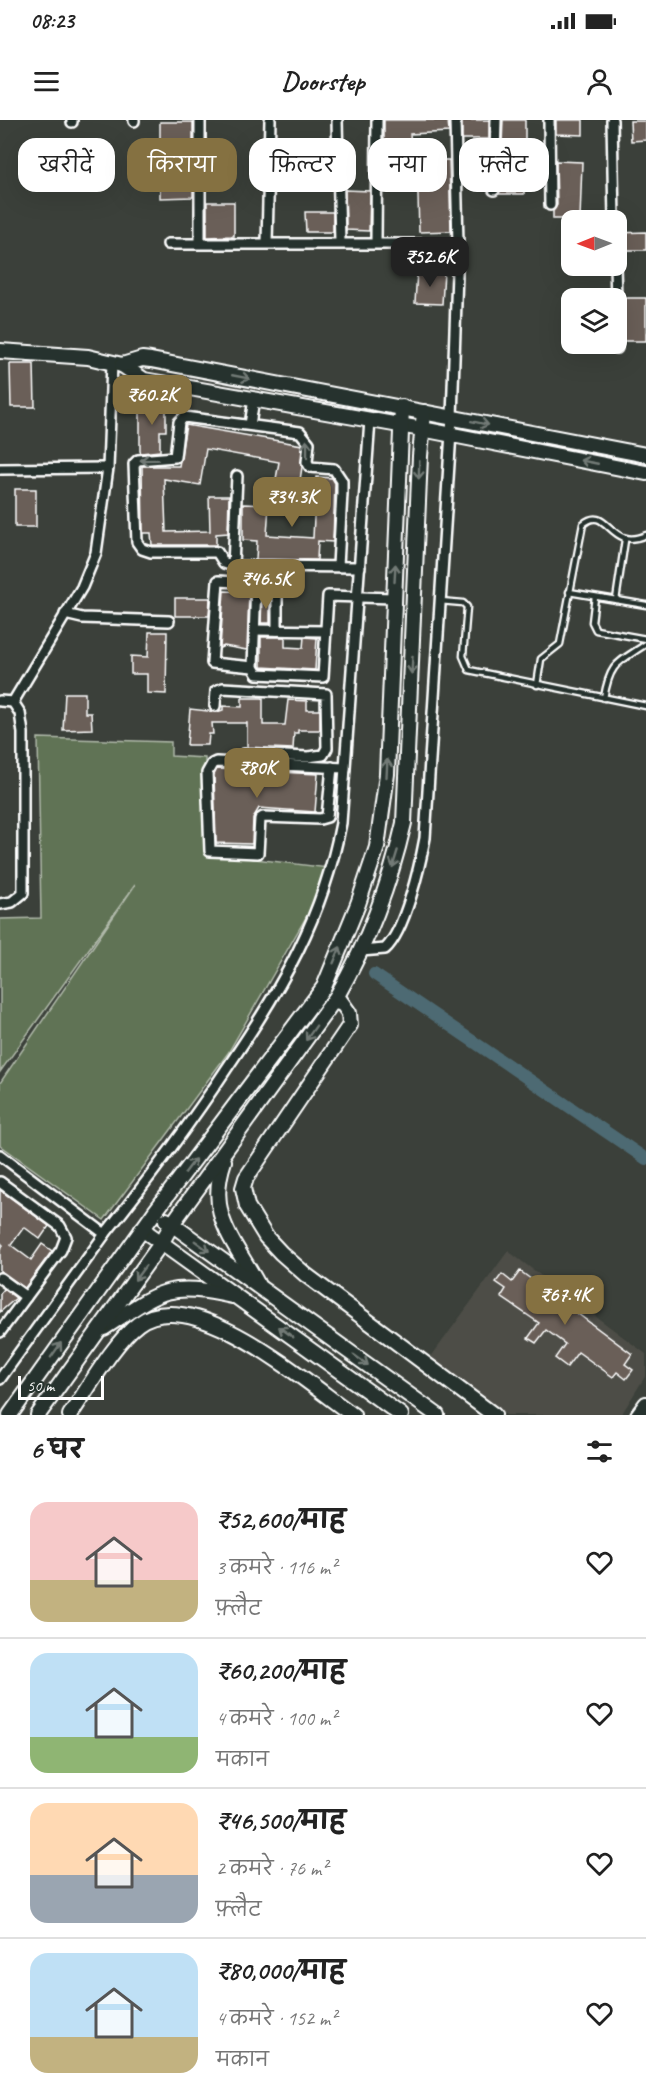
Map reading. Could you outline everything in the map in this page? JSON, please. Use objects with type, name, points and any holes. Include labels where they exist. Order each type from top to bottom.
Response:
[{"type":"main road","points":[[0,351],[79,356],[117,364],[144,380],[422,429],[646,473]]},
{"type":"main road","points":[[117,364],[142,359],[152,360],[646,456]]},
{"type":"main road","points":[[10,1415],[142,1229],[324,987],[358,904],[377,847],[387,774],[402,407]]},
{"type":"main road","points":[[38,1415],[162,1242],[172,1224],[337,996],[361,951],[397,856],[404,823],[424,412]]},
{"type":"main road","points":[[337,996],[349,1013],[350,1025],[246,1178],[243,1188],[247,1206],[266,1237],[306,1275],[495,1415]]},
{"type":"main road","points":[[229,1147],[218,1179],[217,1206],[225,1230],[260,1288]]},
{"type":"main road","points":[[154,1213],[437,1415]]},
{"type":"main road","points":[[142,1229],[401,1415]]},
{"type":"main road","points":[[96,1334],[150,1298],[174,1288],[198,1288],[237,1297]]},
{"type":"main road","points":[[70,1415],[123,1340],[139,1323],[171,1313],[197,1316],[241,1336],[353,1415]]},
{"type":"main road","points":[[638,1415],[646,1404]]},
{"type":"street","points":[[200,120],[200,243]]},
{"type":"street","points":[[267,243],[270,120]]},
{"type":"street","points":[[337,120],[340,242]]},
{"type":"street","points":[[376,242],[377,120]]},
{"type":"street","points":[[361,951],[380,951],[390,944],[413,890],[422,856],[452,417],[458,244],[455,120]]},
{"type":"street","points":[[495,138],[496,120]]},
{"type":"street","points":[[549,120],[550,205]]},
{"type":"street","points":[[612,120],[614,210]]},
{"type":"street","points":[[168,244],[340,242],[458,244]]},
{"type":"street","points":[[13,702],[82,587],[96,553],[108,468],[117,364]]},
{"type":"street","points":[[249,425],[254,399]]},
{"type":"street","points":[[338,566],[342,494],[339,474],[334,469],[310,468],[307,462],[309,443],[300,432],[182,418],[179,422],[175,457],[138,460],[134,464],[137,542],[142,549],[151,552],[217,552],[225,563],[234,566],[360,567]]},
{"type":"street","points":[[0,1379],[105,1234],[171,1151],[288,975],[318,909],[334,864],[341,823],[370,420]]},
{"type":"street","points":[[0,469],[108,468]]},
{"type":"street","points":[[234,566],[237,476]]},
{"type":"street","points":[[253,667],[212,663],[218,581],[256,583],[253,667],[257,674],[323,677],[328,596],[393,598]]},
{"type":"street","points":[[277,591],[277,630]]},
{"type":"street","points":[[65,614],[82,618],[169,621]]},
{"type":"street","points":[[254,630],[326,631]]},
{"type":"street","points":[[215,706],[216,691],[223,688],[324,693],[328,699],[326,752]]},
{"type":"street","points":[[0,701],[13,702]]},
{"type":"street","points":[[0,904],[12,902],[23,893],[23,733],[20,713],[13,702]]},
{"type":"street","points":[[244,754],[315,757],[326,752],[346,754]]},
{"type":"street","points":[[332,767],[327,817],[320,819],[263,817],[260,819],[258,853],[210,850],[207,773],[212,764],[332,767],[345,768]]},
{"type":"street","points":[[0,1155],[105,1234]]},
{"type":"street","points":[[0,1182],[64,1230],[65,1242],[0,1332]]},
{"type":"street","points":[[0,1278],[26,1297]]},
{"type":"lane","points":[[537,685],[541,660],[560,644],[581,529],[586,521],[603,521],[625,540]]},
{"type":"lane","points":[[625,540],[646,535]]},
{"type":"lane","points":[[616,600],[625,540]]},
{"type":"lane","points":[[569,592],[646,605]]},
{"type":"lane","points":[[595,597],[592,622],[596,630],[646,641]]},
{"type":"lane","points":[[440,601],[464,603],[467,607],[463,656],[466,668],[473,672],[646,706]]},
{"type":"lane","points":[[604,698],[608,676],[614,666],[646,641]]},
{"type":"shaded area","points":[[508,1251],[646,1354],[646,1375],[621,1415],[506,1415],[428,1361]]},
{"type":"green space","points":[[38,738],[171,742],[171,756],[205,758],[206,853],[329,868],[309,912],[228,1053],[104,1220],[0,1145],[0,1083],[135,885],[0,1072],[0,919],[41,918]]},
{"type":"building","points":[[384,120],[448,120],[449,132],[410,134],[410,138],[384,138]]},
{"type":"building","points":[[462,120],[489,120],[489,138],[462,138]]},
{"type":"building","points":[[503,120],[525,120],[525,138],[502,138]]},
{"type":"building","points":[[556,120],[583,120],[583,135],[556,134]]},
{"type":"building","points":[[630,121],[646,121],[646,140],[631,141]]},
{"type":"building","points":[[160,122],[193,122],[193,138],[160,138]]},
{"type":"building","points":[[447,160],[449,160],[451,231],[419,232],[418,192],[447,192]]},
{"type":"building","points":[[556,161],[582,162],[580,210],[561,210],[561,219],[553,219],[553,211],[557,205]]},
{"type":"building","points":[[160,192],[193,192],[193,197],[160,198]]},
{"type":"building","points":[[345,192],[370,192],[369,231],[346,230]]},
{"type":"building","points":[[499,192],[524,192],[524,194],[499,194]]},
{"type":"building","points":[[207,202],[234,202],[234,236],[207,237]]},
{"type":"building","points":[[305,212],[333,212],[333,232],[306,232]]},
{"type":"building","points":[[646,232],[646,250],[627,250],[627,233]]},
{"type":"building","points":[[417,271],[444,272],[442,304],[415,303]]},
{"type":"building","points":[[627,298],[646,298],[646,341],[627,341]]},
{"type":"building","points":[[10,364],[34,364],[35,407],[11,407]]},
{"type":"building","points":[[140,403],[166,403],[166,431],[160,431],[160,451],[141,453],[140,451]]},
{"type":"building","points":[[186,425],[302,445],[302,467],[297,500],[273,496],[279,462],[206,449],[200,485],[164,479],[166,532],[210,531],[209,496],[229,496],[228,533],[216,534],[216,545],[152,545],[151,533],[143,533],[142,466],[179,466]]},
{"type":"building","points":[[316,477],[332,478],[335,483],[333,542],[318,541],[317,560],[256,559],[257,541],[243,540],[243,504],[269,505],[267,535],[313,538]]},
{"type":"building","points":[[15,489],[36,489],[36,527],[15,527]]},
{"type":"building","points":[[224,591],[249,592],[247,650],[224,646],[220,648]]},
{"type":"building","points":[[262,596],[270,597],[270,623],[261,623]]},
{"type":"building","points":[[175,598],[210,598],[209,616],[175,616]]},
{"type":"building","points":[[149,632],[167,632],[166,694],[147,693],[147,674],[131,674],[131,656],[148,657]]},
{"type":"building","points":[[261,637],[285,637],[285,647],[303,648],[304,637],[317,638],[315,670],[261,667]]},
{"type":"building","points":[[65,693],[85,693],[85,713],[91,713],[92,729],[63,730]]},
{"type":"building","points":[[242,698],[263,698],[263,725],[285,725],[288,700],[307,701],[307,710],[320,710],[320,730],[298,730],[298,733],[294,733],[293,749],[247,747],[247,723],[212,723],[213,734],[209,734],[208,745],[187,745],[190,709],[217,712],[223,710],[223,706],[242,707]]},
{"type":"building","points":[[217,769],[318,774],[315,812],[259,808],[253,818],[252,844],[216,843],[214,775]]},
{"type":"building","points":[[0,1190],[49,1226],[40,1239],[24,1227],[11,1245],[31,1260],[42,1244],[52,1251],[25,1288],[0,1271],[0,1250],[3,1245],[0,1242]]},
{"type":"building","points":[[520,1271],[632,1354],[625,1364],[633,1370],[626,1379],[617,1372],[613,1377],[578,1352],[567,1367],[555,1358],[565,1344],[546,1330],[536,1343],[528,1338],[539,1323],[501,1297],[506,1289],[496,1282],[502,1274],[512,1282]]},
{"type":"building","points":[[4,1289],[16,1298],[0,1312],[0,1294]]},
{"type":"waterway","points":[[374,974],[646,1159]]}]
